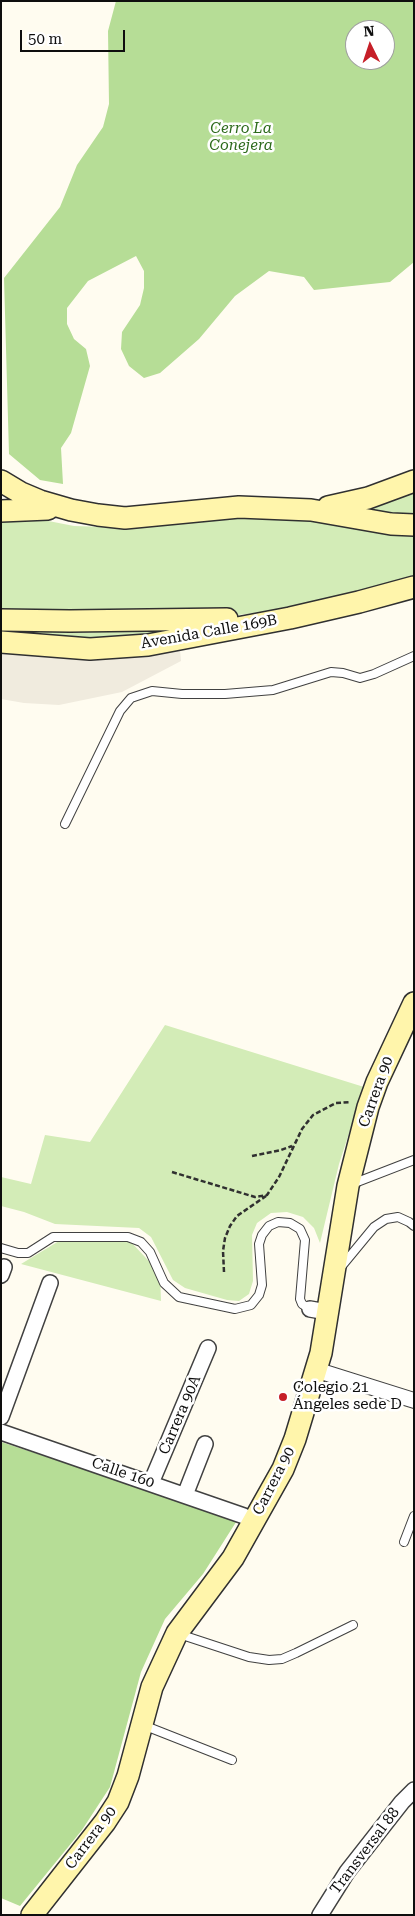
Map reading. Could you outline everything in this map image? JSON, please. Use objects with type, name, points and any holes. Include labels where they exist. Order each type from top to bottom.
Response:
[{"type":"main road","points":[[1,481],[21,493],[71,510]]},
{"type":"main road","points":[[310,510],[358,501],[414,481]]},
{"type":"main road","points":[[1,511],[35,508],[71,510],[125,518],[239,507],[310,510],[391,524],[414,525]]},
{"type":"main road","name":"Avenida Calle 169B","points":[[1,642],[69,648],[114,648],[148,645],[290,618],[414,587]]},
{"type":"main road","points":[[1,613],[70,621]]},
{"type":"main road","points":[[1,620],[290,618]]},
{"type":"main road","name":"Carrera 90","points":[[32,1915],[105,1822],[118,1802],[128,1776],[152,1687],[177,1633],[233,1558],[283,1469],[295,1439],[316,1370],[319,1310],[334,1274],[348,1186],[370,1101],[414,1002]]},
{"type":"street","points":[[1,1417],[50,1284]]},
{"type":"street","name":"Carrera 90A","points":[[151,1483],[208,1348]]},
{"type":"street","name":"Calle 160","points":[[1,1432],[244,1516]]},
{"type":"street","points":[[185,1495],[205,1444]]},
{"type":"street","name":"Transversal 88","points":[[320,1915],[347,1872],[402,1802],[414,1790]]},
{"type":"lane","points":[[65,824],[120,711],[131,698],[152,691],[182,694],[225,694],[273,690],[331,672],[343,672],[360,678],[374,674],[414,656]]},
{"type":"lane","points":[[348,1186],[414,1160]]},
{"type":"lane","points":[[334,1274],[374,1227],[386,1219],[398,1217],[414,1226]]},
{"type":"lane","points":[[1,1248],[18,1253],[28,1252],[53,1237],[128,1237],[141,1242],[150,1252],[164,1283],[179,1297],[235,1308],[250,1305],[259,1295],[262,1285],[259,1244],[262,1235],[269,1226],[278,1222],[290,1224],[300,1229],[305,1240],[300,1299],[302,1304],[319,1310]]},
{"type":"lane","points":[[316,1370],[414,1397]]},
{"type":"lane","points":[[316,1370],[414,1404]]},
{"type":"lane","points":[[404,1542],[414,1516]]},
{"type":"lane","points":[[177,1633],[249,1657],[269,1660],[282,1659],[352,1625]]},
{"type":"lane","points":[[141,1725],[232,1760]]},
{"type":"path","points":[[224,1272],[225,1238],[230,1226],[237,1216],[267,1195],[279,1177],[302,1129],[313,1115],[336,1103],[370,1101]]},
{"type":"path","points":[[252,1156],[281,1150],[294,1145]]},
{"type":"path","points":[[172,1172],[255,1197],[267,1195]]},
{"type":"green space","name":"Cerro La Conejera","points":[[116,1],[414,1],[414,262],[390,282],[314,290],[304,277],[269,271],[235,296],[199,339],[160,373],[144,378],[129,366],[121,349],[122,332],[140,305],[144,288],[144,271],[136,256],[88,281],[67,308],[67,324],[74,339],[86,349],[90,366],[71,433],[61,448],[63,484],[40,480],[9,454],[4,278],[60,207],[77,165],[103,127],[109,104],[108,31]]},
{"type":"green space","points":[[414,488],[414,518],[374,514],[369,508]]},
{"type":"green space","points":[[221,515],[301,517],[414,536],[414,583],[303,607],[238,615],[52,615],[1,610],[1,517],[33,518],[74,526],[139,528]]},
{"type":"green space","points":[[1,628],[76,633],[195,628],[137,638],[84,641],[1,635]]},
{"type":"green space","points":[[165,1025],[364,1087],[339,1164],[320,1243],[314,1228],[303,1217],[287,1212],[271,1213],[257,1223],[252,1235],[253,1281],[249,1294],[239,1301],[227,1300],[185,1288],[173,1280],[151,1237],[139,1228],[55,1224],[24,1212],[1,1206],[1,1177],[31,1184],[45,1135],[90,1142]]},
{"type":"green space","points":[[59,1241],[130,1241],[160,1273],[161,1301],[21,1264]]},
{"type":"green space","points":[[1,1442],[238,1519],[203,1574],[165,1619],[141,1672],[110,1787],[82,1830],[20,1906],[1,1898]]},
{"type":"shaded area","points":[[1,648],[180,649],[181,661],[122,692],[59,705],[24,703],[1,699]]},
{"type":"place","name":"Colegio 21 Ángeles sede D","points":[[283,1397]]}]
